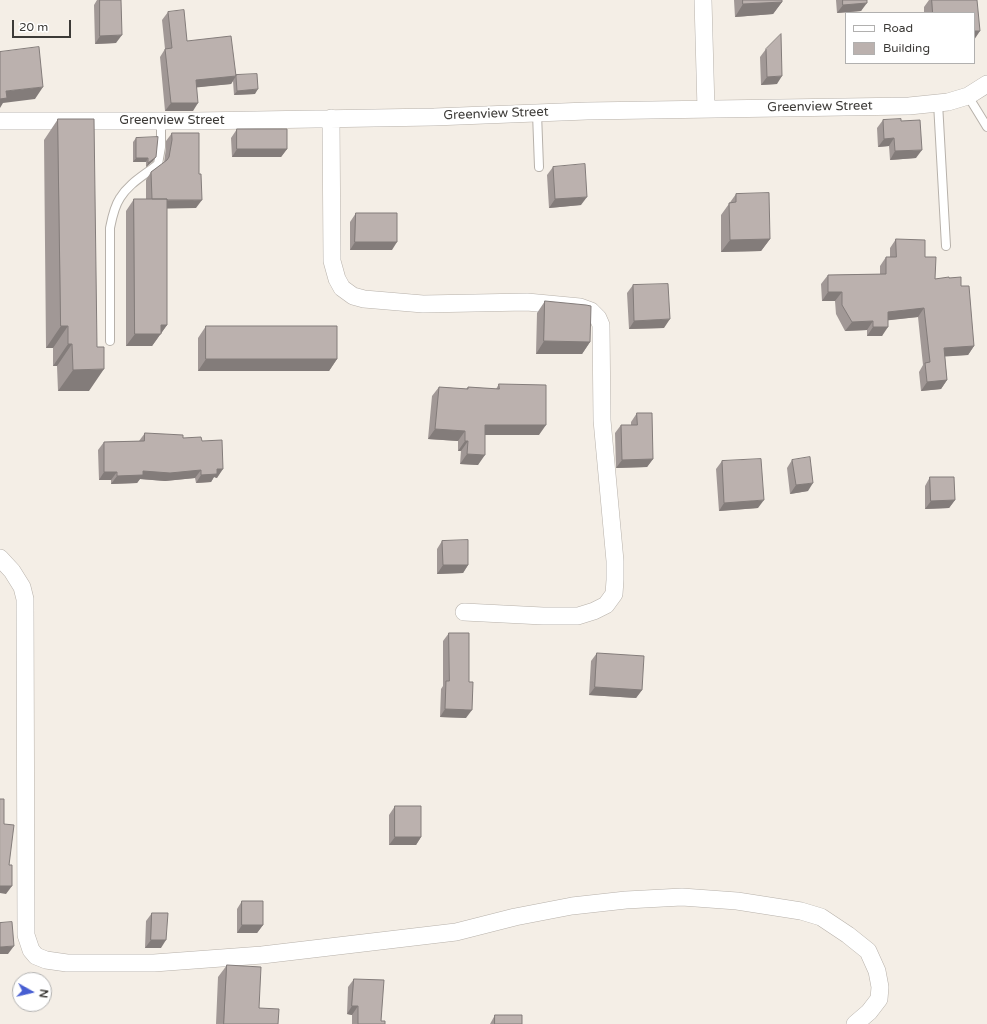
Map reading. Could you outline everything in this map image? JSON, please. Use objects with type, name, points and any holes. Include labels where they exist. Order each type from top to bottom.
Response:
[{"type":"street","points":[[703,0],[706,109]]},
{"type":"street","name":"Greenview Street","points":[[0,121],[161,121],[434,117],[594,111],[909,106],[948,102],[968,96],[987,84]]},
{"type":"street","points":[[331,118],[332,261],[337,279],[342,288],[353,296],[364,300],[423,304],[527,302],[580,307],[591,311],[598,318],[601,325],[602,420],[615,561],[614,594],[606,605],[578,616],[543,616],[464,612]]},
{"type":"street","points":[[0,558],[12,571],[22,587],[25,599],[26,935],[31,950],[36,956],[46,960],[67,963],[177,962],[262,955],[456,932],[516,917],[572,906],[626,900],[682,897],[737,900],[801,911],[821,917],[848,935],[868,951],[877,971],[880,987],[879,999],[869,1012],[855,1024]]},
{"type":"lane","points":[[968,96],[987,127]]},
{"type":"lane","points":[[938,103],[946,246]]},
{"type":"lane","points":[[537,113],[539,167]]},
{"type":"lane","points":[[110,341],[110,228],[114,212],[120,198],[127,189],[158,164],[161,147],[161,121]]},
{"type":"building","points":[[100,0],[121,0],[122,35],[100,36]]},
{"type":"building","points":[[743,0],[782,0],[782,2],[743,4]]},
{"type":"building","points":[[843,0],[867,0],[867,3],[843,5]]},
{"type":"building","points":[[932,0],[977,0],[980,31],[975,31],[975,12],[933,12]]},
{"type":"building","points":[[184,10],[187,41],[231,36],[236,76],[196,80],[198,103],[171,103],[165,49],[172,48],[168,12]]},
{"type":"building","points":[[781,34],[782,76],[767,77],[766,49]]},
{"type":"building","points":[[39,47],[43,87],[6,91],[7,98],[0,99],[0,52]]},
{"type":"building","points":[[257,74],[258,89],[237,91],[236,75]]},
{"type":"building","points":[[58,119],[94,119],[97,347],[104,347],[104,369],[73,370],[72,344],[68,344],[68,326],[61,326]]},
{"type":"building","points":[[901,119],[901,121],[920,120],[922,150],[895,151],[894,138],[884,139],[883,120]]},
{"type":"building","points":[[237,129],[287,129],[287,149],[237,149]]},
{"type":"building","points":[[172,133],[199,133],[199,174],[201,174],[202,200],[152,199],[151,172],[169,157]]},
{"type":"building","points":[[158,137],[156,157],[148,163],[148,158],[136,158],[136,138]]},
{"type":"building","points":[[585,164],[587,197],[555,199],[553,167]]},
{"type":"building","points":[[769,193],[770,239],[730,240],[729,203],[736,202],[736,194]]},
{"type":"building","points":[[134,199],[167,199],[167,325],[161,325],[161,334],[135,334]]},
{"type":"building","points":[[356,213],[397,213],[397,242],[355,242]]},
{"type":"building","points":[[896,239],[925,240],[925,257],[936,257],[935,279],[961,277],[961,286],[969,286],[974,346],[944,348],[947,380],[927,382],[925,363],[930,362],[924,308],[888,312],[888,327],[873,327],[873,321],[852,322],[842,305],[842,292],[828,292],[828,275],[886,274],[886,257],[896,257]]},
{"type":"building","points":[[668,284],[670,319],[634,321],[633,285]]},
{"type":"building","points":[[545,301],[591,306],[590,342],[544,341]]},
{"type":"building","points":[[206,326],[337,326],[337,359],[206,359]]},
{"type":"building","points":[[499,384],[546,385],[546,425],[485,425],[485,455],[467,454],[468,441],[465,441],[465,431],[435,429],[439,387],[499,389]]},
{"type":"building","points":[[637,413],[652,413],[653,459],[622,460],[621,425],[637,425]]},
{"type":"building","points":[[145,433],[183,435],[183,438],[201,437],[202,441],[222,440],[223,469],[217,469],[217,474],[201,475],[201,470],[170,473],[143,471],[143,475],[117,476],[117,472],[104,472],[104,442],[144,441]]},
{"type":"building","points":[[810,457],[813,483],[796,485],[792,460]]},
{"type":"building","points":[[761,459],[764,500],[724,503],[722,461]]},
{"type":"building","points":[[930,477],[954,477],[955,500],[931,501]]},
{"type":"building","points":[[468,540],[468,565],[443,565],[442,541]]},
{"type":"building","points":[[449,633],[469,633],[469,682],[473,682],[472,710],[445,709],[446,681],[449,681]]},
{"type":"building","points":[[597,653],[644,656],[642,690],[595,687]]},
{"type":"building","points":[[0,799],[4,799],[4,824],[14,825],[9,865],[12,865],[12,886],[0,886]]},
{"type":"building","points":[[395,806],[421,806],[421,837],[395,837]]},
{"type":"building","points":[[242,901],[263,901],[263,925],[242,925]]},
{"type":"building","points":[[152,913],[168,913],[166,940],[151,940]]},
{"type":"building","points":[[12,922],[14,946],[0,947],[0,923]]},
{"type":"building","points":[[227,965],[261,967],[259,1008],[279,1009],[278,1024],[224,1024]]},
{"type":"building","points":[[354,979],[384,980],[381,1021],[385,1021],[385,1024],[358,1024],[358,1006],[352,1006]]},
{"type":"building","points":[[495,1015],[522,1015],[522,1024],[495,1024]]}]
